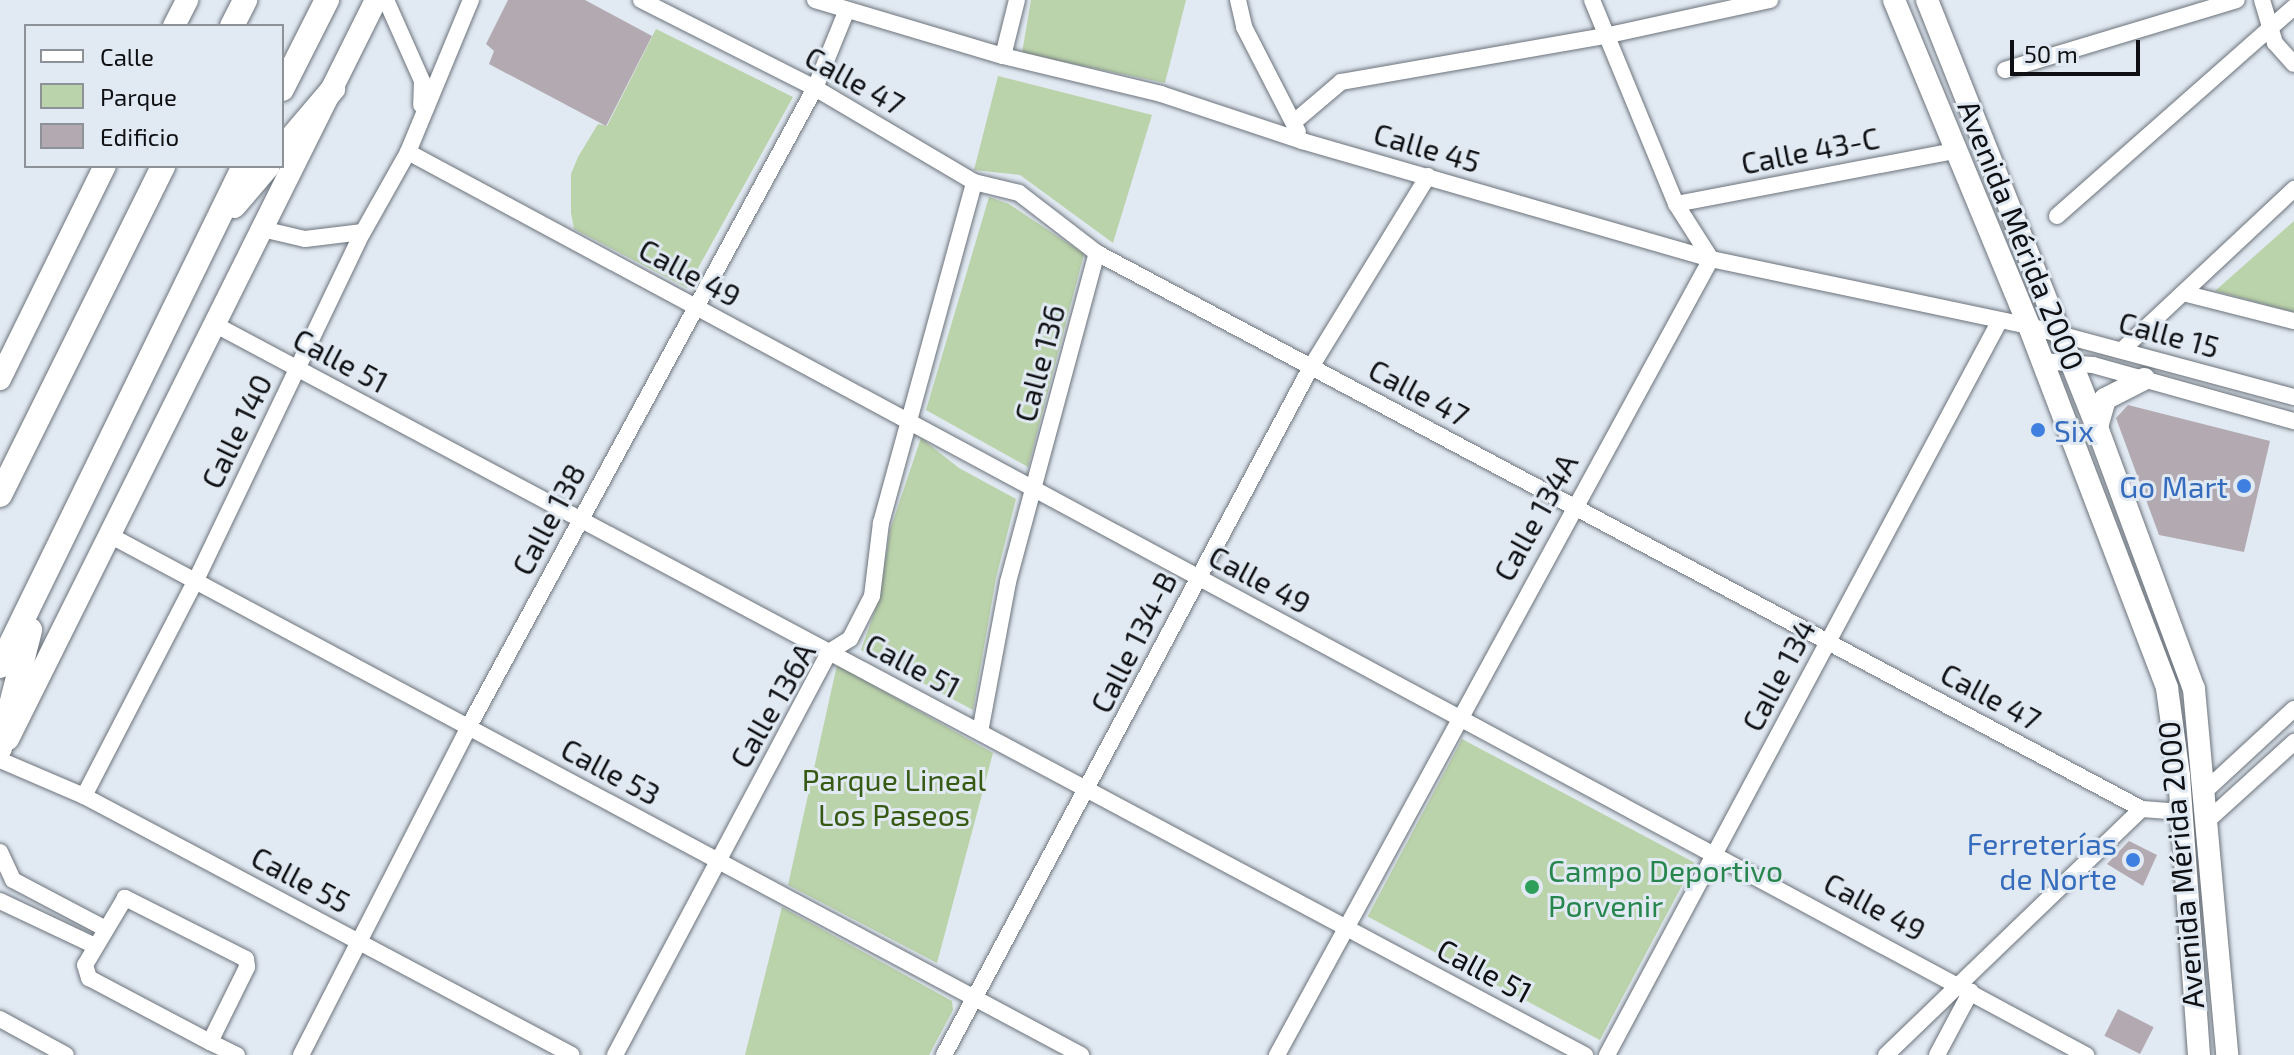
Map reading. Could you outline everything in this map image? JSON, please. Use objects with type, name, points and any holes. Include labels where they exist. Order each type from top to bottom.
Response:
[{"type":"highway","points":[[233,24],[245,0]]},
{"type":"highway","points":[[284,85],[327,0]]},
{"type":"highway","points":[[284,147],[333,89]]},
{"type":"highway","points":[[0,495],[162,168]]},
{"type":"highway","points":[[0,666],[243,168]]},
{"type":"highway","points":[[209,236],[266,168]]},
{"type":"highway","points":[[0,748],[44,577]]},
{"type":"main road","points":[[175,24],[187,0]]},
{"type":"main road","points":[[0,757],[113,537],[214,324],[376,0]]},
{"type":"main road","name":"Avenida Mérida 2000","points":[[1894,0],[2029,326],[2167,688],[2182,812],[2199,1055]]},
{"type":"main road","name":"Avenida Mérida 2000","points":[[1927,0],[2097,427],[2194,689],[2227,1055]]},
{"type":"main road","points":[[0,379],[104,168]]},
{"type":"main road","points":[[2097,427],[2105,399],[2144,379]]},
{"type":"street","points":[[386,0],[422,81],[421,115]]},
{"type":"street","name":"Calle 140","points":[[84,796],[195,582],[363,232],[408,152],[471,0]]},
{"type":"street","name":"Calle 47","points":[[641,0],[815,88],[974,182],[1019,193],[1097,253],[1574,504],[2142,809],[2182,812]]},
{"type":"street","name":"Calle 45","points":[[815,0],[846,12],[1003,56],[1161,94],[1302,141],[1711,259],[2029,326]]},
{"type":"street","points":[[1003,56],[1017,0]]},
{"type":"street","points":[[1238,0],[1244,27],[1302,141]]},
{"type":"street","points":[[1592,0],[1676,204],[1711,259]]},
{"type":"street","points":[[1294,122],[1341,82],[1609,35],[1770,0]]},
{"type":"street","points":[[2005,70],[2237,0]]},
{"type":"street","points":[[2262,0],[2275,43],[2294,64]]},
{"type":"street","points":[[2057,216],[2294,7]]},
{"type":"street","name":"Calle 138","points":[[301,1055],[469,726],[694,306],[815,88],[846,12]]},
{"type":"street","name":"Calle 43-C","points":[[1676,204],[1955,151]]},
{"type":"street","name":"Calle 49","points":[[408,152],[1036,487],[1196,577],[1459,714],[2086,1055]]},
{"type":"street","name":"Calle 134-B","points":[[944,1055],[1089,790],[1196,577],[1311,367],[1428,176]]},
{"type":"street","name":"Calle 136A","points":[[615,1055],[829,652],[850,639],[872,596],[881,523],[912,421],[974,182]]},
{"type":"street","points":[[2122,350],[2294,189]]},
{"type":"street","points":[[262,229],[305,239],[363,232]]},
{"type":"street","name":"Calle 136","points":[[980,732],[1008,582],[1097,253]]},
{"type":"street","name":"Calle 134A","points":[[1277,1055],[1459,714],[1711,259]]},
{"type":"street","points":[[2183,293],[2294,321]]},
{"type":"street","name":"Calle 134","points":[[1607,1055],[1719,855],[1827,640],[1999,322]]},
{"type":"street","name":"Calle 51","points":[[214,324],[1585,1055]]},
{"type":"street","name":"Calle 15","points":[[2029,326],[2294,397]]},
{"type":"street","name":"Calle 15","points":[[2042,361],[2071,362],[2144,379],[2294,421]]},
{"type":"street","name":"Calle 53","points":[[113,537],[1081,1055]]},
{"type":"street","points":[[2205,791],[2294,709]]},
{"type":"street","points":[[2207,821],[2294,742]]},
{"type":"street","name":"Calle 55","points":[[0,757],[84,796],[572,1055]]},
{"type":"street","points":[[1886,1055],[1966,988],[2142,809]]},
{"type":"street","points":[[0,852],[13,880],[104,928]]},
{"type":"street","points":[[210,1042],[247,967],[241,952],[133,898],[118,903],[85,965],[89,978],[210,1042],[237,1055]]},
{"type":"street","points":[[0,901],[95,946]]},
{"type":"street","points":[[1937,1055],[1966,988]]},
{"type":"street","points":[[0,1019],[66,1055]]},
{"type":"green space","points":[[1031,0],[1186,0],[1165,83],[1022,53]]},
{"type":"green space","points":[[656,29],[793,97],[687,288],[574,229],[571,213],[571,174],[578,157],[598,124],[607,126]]},
{"type":"green space","points":[[998,76],[1152,115],[1113,243],[1020,175],[974,170]]},
{"type":"green space","points":[[989,197],[1009,204],[1084,254],[1028,467],[926,410]]},
{"type":"green space","points":[[2294,221],[2294,312],[2215,291]]},
{"type":"green space","name":"Parque Lineal Los Paseos","points":[[921,438],[959,468],[1016,499],[996,578],[973,710],[861,650],[880,596],[890,530]]},
{"type":"green space","name":"Parque Lineal Los Paseos","points":[[837,665],[993,753],[937,963],[788,885]]},
{"type":"green space","name":"Campo Deportivo Porvenir","points":[[1462,739],[1694,862],[1600,1040],[1368,916]]},
{"type":"green space","name":"Parque Lineal Los Paseos","points":[[782,907],[952,1001],[953,1010],[929,1055],[745,1055]]},
{"type":"building","points":[[508,0],[585,0],[652,36],[606,126],[489,64],[494,51],[486,44]]},
{"type":"building","points":[[2128,405],[2270,441],[2244,552],[2159,535],[2116,418]]},
{"type":"building","name":"Ferreterías de Norte","points":[[2129,841],[2157,855],[2143,886],[2107,864]]},
{"type":"building","points":[[2118,1009],[2154,1027],[2140,1054],[2104,1036]]},
{"type":"place","name":"Six","points":[[2038,430]]},
{"type":"place","name":"Go Mart","points":[[2244,486]]},
{"type":"place","name":"Ferreterías de Norte","points":[[2133,860]]},
{"type":"place","name":"Campo Deportivo Porvenir","points":[[1532,887]]}]
